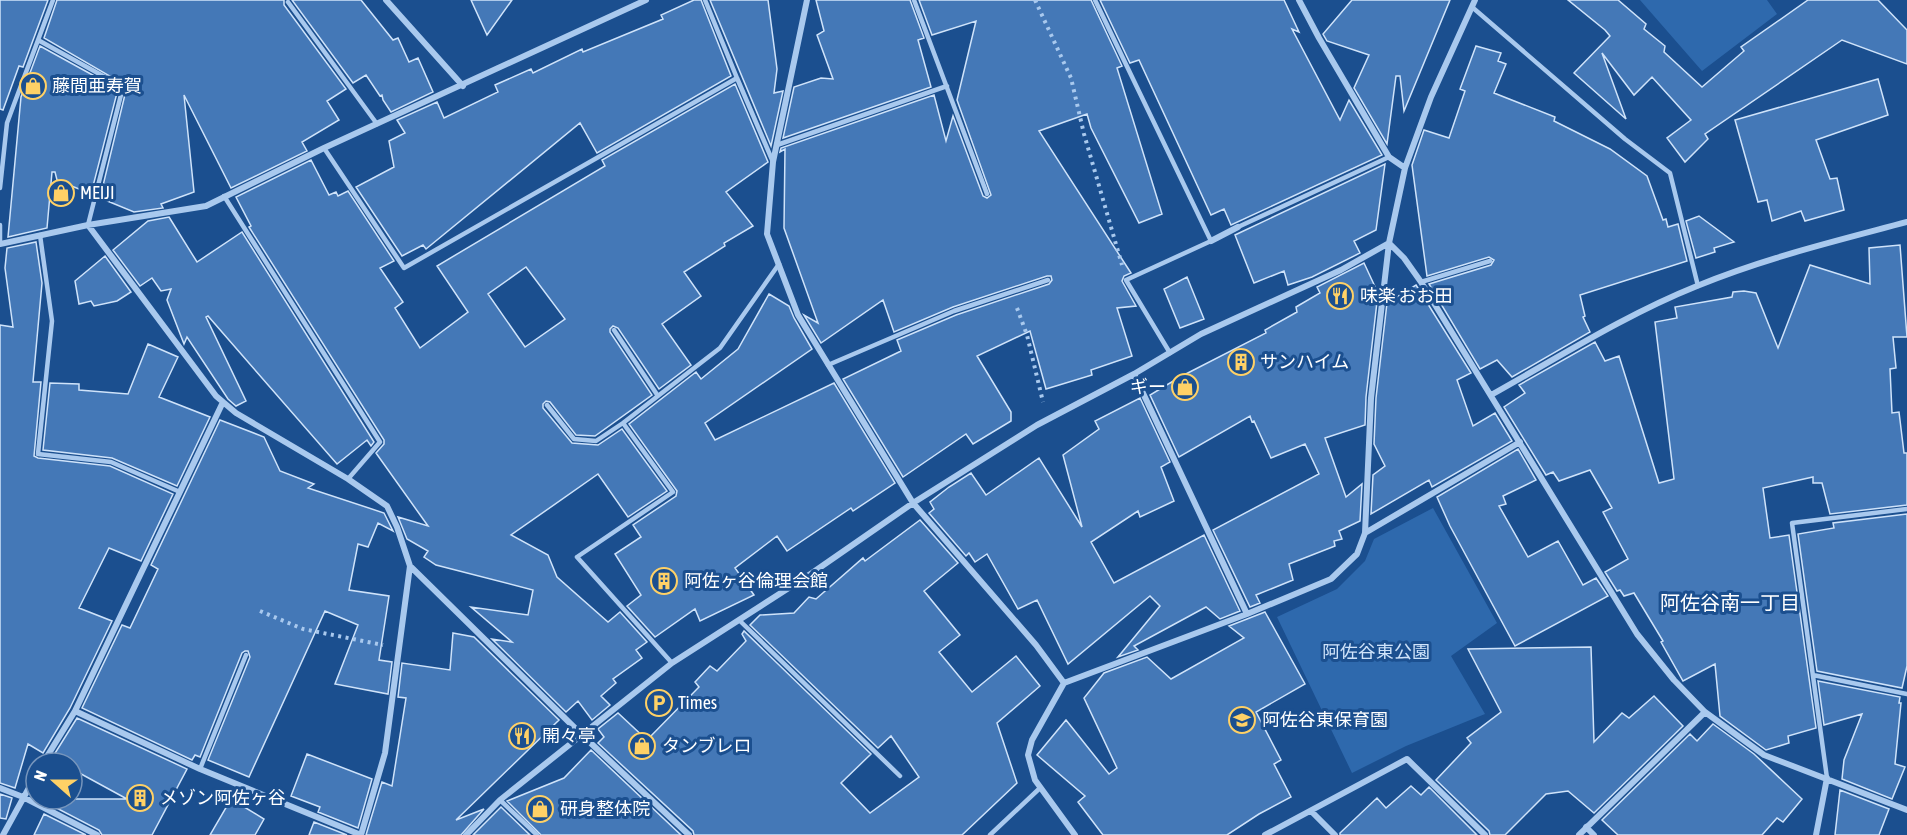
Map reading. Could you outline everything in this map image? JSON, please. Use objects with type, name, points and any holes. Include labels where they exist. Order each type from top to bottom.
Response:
[{"type":"street","points":[[386,0],[463,86]]},
{"type":"street","points":[[0,244],[88,225],[206,206],[324,148],[646,0]]},
{"type":"street","points":[[807,0],[773,162],[767,234],[798,315],[913,503],[1036,645],[1064,683]]},
{"type":"street","points":[[1299,0],[1389,157],[1404,168]]},
{"type":"street","points":[[1075,835],[1035,780],[1028,755],[1032,740],[1064,683],[1247,614],[1331,579],[1357,554],[1365,533],[1371,398],[1389,243],[1404,168],[1431,97],[1474,3]]},
{"type":"street","points":[[1491,395],[1640,312],[1698,286],[1777,256],[1907,222]]},
{"type":"street","points":[[75,711],[200,769],[361,835],[385,753],[410,566],[397,527],[387,506],[348,479],[236,413],[216,396],[88,225]]},
{"type":"street","points":[[1211,241],[1239,226]]},
{"type":"street","points":[[1389,243],[1404,258],[1421,282],[1637,634],[1674,680],[1705,712],[1764,754],[1907,810]]},
{"type":"street","points":[[466,835],[500,800],[672,663],[812,573],[913,503],[1047,420],[1134,374],[1201,334],[1341,270],[1389,243]]},
{"type":"street","points":[[1134,374],[1247,614]]},
{"type":"street","points":[[50,751],[75,711],[223,402]]},
{"type":"street","points":[[1365,533],[1520,442]]},
{"type":"street","points":[[410,566],[581,735],[688,835]]},
{"type":"street","points":[[1578,835],[1705,712]]},
{"type":"street","points":[[1265,835],[1407,759],[1485,835]]},
{"type":"street","points":[[1816,835],[1827,778]]},
{"type":"street","points":[[0,788],[23,796],[97,835]]},
{"type":"street","points":[[3,835],[23,796]]},
{"type":"street","points":[[1311,811],[1335,835]]},
{"type":"street","points":[[1586,827],[1594,835]]},
{"type":"lane","points":[[0,188],[7,123],[53,0]]},
{"type":"lane","points":[[705,0],[773,162]]},
{"type":"lane","points":[[914,0],[987,194]]},
{"type":"lane","points":[[1095,0],[1211,241],[1126,280],[1170,353]]},
{"type":"lane","points":[[288,2],[377,124]]},
{"type":"lane","points":[[1474,3],[1625,140],[1670,173],[1698,286]]},
{"type":"lane","points":[[38,40],[123,87],[88,225]]},
{"type":"lane","points":[[324,148],[404,268],[737,78]]},
{"type":"lane","points":[[777,145],[947,86]]},
{"type":"lane","points":[[1239,226],[1389,157]]},
{"type":"lane","points":[[224,196],[380,442],[348,479]]},
{"type":"lane","points":[[0,225],[0,244]]},
{"type":"lane","points":[[40,235],[52,321],[38,454],[111,462],[181,492]]},
{"type":"lane","points":[[1421,282],[1490,261]]},
{"type":"lane","points":[[547,405],[574,439],[596,441],[623,423],[720,348],[779,264]]},
{"type":"lane","points":[[828,365],[954,311],[1048,280]]},
{"type":"lane","points":[[614,330],[658,396]]},
{"type":"lane","points":[[623,423],[673,492],[577,557],[672,663]]},
{"type":"lane","points":[[1827,778],[1792,523],[1907,509]]},
{"type":"lane","points":[[739,620],[900,776]]},
{"type":"lane","points":[[200,769],[246,655]]},
{"type":"lane","points":[[1813,675],[1907,694]]},
{"type":"lane","points":[[990,835],[1040,788]]},
{"type":"lane","points":[[500,800],[537,835]]},
{"type":"path","points":[[1035,0],[1071,78],[1084,134],[1126,280]]},
{"type":"path","points":[[1011,291],[1027,335],[1047,420]]},
{"type":"path","points":[[260,611],[303,629],[398,649]]},
{"type":"green space","points":[[1640,0],[1767,0],[1777,14],[1702,71]]},
{"type":"green space","name":"阿佐谷東公園","points":[[1433,508],[1497,623],[1451,656],[1485,714],[1406,746],[1352,773],[1277,617],[1337,589],[1365,561],[1374,539]]},
{"type":"building","points":[[0,0],[48,0],[23,67],[19,66],[3,110],[0,109]]},
{"type":"building","points":[[57,0],[284,0],[284,5],[346,89],[327,101],[339,120],[302,142],[307,151],[231,188],[184,95],[194,192],[161,204],[163,208],[134,212],[100,198],[127,86],[44,38]]},
{"type":"building","points":[[292,0],[361,0],[393,40],[398,38],[409,62],[418,58],[433,92],[391,112],[382,95],[380,96],[366,75],[353,83]]},
{"type":"building","points":[[471,0],[512,0],[487,35]]},
{"type":"building","points":[[694,0],[701,0],[731,76],[597,153],[580,123],[426,249],[423,245],[402,256],[356,187],[394,167],[389,141],[405,133],[397,120],[437,102],[444,118],[498,92],[495,85],[531,69],[533,73],[582,49],[583,52],[663,19],[661,15]]},
{"type":"building","points":[[710,0],[768,0],[777,69],[774,93],[783,91],[771,146]]},
{"type":"building","points":[[816,0],[910,0],[924,38],[918,40],[931,87],[783,138],[794,87],[821,78],[833,79],[817,35],[824,31]]},
{"type":"building","points":[[919,0],[1091,0],[1122,66],[1117,68],[1162,214],[1139,223],[1091,128],[1087,114],[1039,131],[1131,273],[1124,276],[1122,281],[1136,306],[1117,308],[1132,356],[1091,370],[1092,375],[1046,389],[1030,331],[977,356],[1011,412],[1011,421],[973,444],[966,434],[903,477],[843,379],[901,351],[897,340],[956,315],[1049,284],[1052,280],[1051,276],[1047,276],[953,307],[894,332],[883,300],[821,343],[804,315],[818,323],[784,228],[785,149],[780,152],[781,148],[934,95],[946,141],[953,116],[983,196],[987,198],[991,195],[957,100],[976,21],[932,35]]},
{"type":"building","points":[[1100,0],[1284,0],[1299,32],[1292,29],[1340,120],[1349,100],[1382,155],[1231,225],[1224,209],[1211,215],[1139,60],[1130,63]]},
{"type":"building","points":[[1352,0],[1450,0],[1404,111],[1400,76],[1396,76],[1387,144],[1354,88],[1369,55],[1327,41],[1323,34]]},
{"type":"building","points":[[1568,0],[1618,0],[1646,24],[1644,29],[1665,46],[1664,52],[1702,87],[1744,51],[1741,47],[1808,0],[1878,0],[1907,30],[1907,64],[1842,40],[1705,134],[1708,139],[1685,162],[1667,138],[1691,120],[1652,77],[1634,95],[1602,53],[1626,119],[1574,73],[1610,36]]},
{"type":"building","points":[[40,46],[118,89],[91,194],[57,180],[55,172],[52,172],[47,228],[8,237],[21,97]]},
{"type":"building","points":[[1476,46],[1501,53],[1498,61],[1506,64],[1494,93],[1555,117],[1554,121],[1610,149],[1647,176],[1663,220],[1666,219],[1668,227],[1678,224],[1687,261],[1580,295],[1585,316],[1583,317],[1590,332],[1512,377],[1497,360],[1480,369],[1429,284],[1491,265],[1494,260],[1489,257],[1427,276],[1412,165],[1424,130],[1449,138],[1465,91],[1460,89]]},
{"type":"building","points":[[1878,79],[1888,115],[1816,140],[1830,179],[1837,178],[1844,210],[1805,221],[1801,211],[1772,221],[1767,200],[1758,202],[1735,120]]},
{"type":"building","points":[[735,84],[768,162],[726,192],[753,226],[724,243],[725,246],[684,272],[701,296],[662,324],[691,365],[659,389],[618,328],[613,326],[610,332],[652,395],[595,436],[576,435],[550,402],[546,401],[543,404],[543,408],[572,443],[598,445],[622,429],[667,491],[628,517],[598,474],[511,535],[548,555],[557,577],[608,622],[620,612],[647,642],[636,650],[642,658],[613,679],[616,683],[601,696],[610,705],[592,720],[578,701],[566,712],[492,639],[512,642],[471,607],[528,615],[533,590],[436,565],[424,557],[428,551],[407,539],[398,517],[428,526],[376,453],[384,444],[384,440],[249,227],[251,226],[236,197],[311,160],[329,195],[336,192],[338,196],[348,191],[394,261],[380,268],[403,302],[395,308],[420,348],[468,312],[437,266],[605,166],[602,160]],"holes":[[[526,267],[565,319],[525,347],[488,294]]]},
{"type":"building","points":[[1385,164],[1376,230],[1354,241],[1360,253],[1312,277],[1288,285],[1284,271],[1254,283],[1235,235]]},
{"type":"building","points":[[1699,216],[1734,242],[1714,248],[1715,252],[1696,258],[1686,221]]},
{"type":"building","points":[[169,217],[197,262],[242,232],[374,442],[371,446],[367,440],[337,464],[208,316],[206,317],[246,401],[236,406],[228,399],[187,337],[184,344],[167,300],[171,289],[161,291],[152,278],[140,286],[113,250],[148,221]]},
{"type":"building","points":[[36,242],[42,283],[33,382],[41,382],[34,456],[110,466],[173,494],[141,561],[109,548],[79,608],[112,621],[70,708],[44,751],[28,744],[24,751],[15,788],[0,783],[0,325],[13,327],[5,268],[7,248]]},
{"type":"building","points":[[1900,245],[1907,337],[1893,337],[1896,368],[1890,369],[1892,413],[1899,412],[1904,453],[1907,453],[1907,505],[1830,514],[1822,483],[1813,483],[1813,477],[1763,488],[1770,538],[1789,535],[1816,728],[1788,736],[1789,743],[1766,750],[1720,716],[1715,664],[1683,681],[1661,642],[1663,641],[1634,593],[1624,596],[1620,590],[1617,591],[1605,572],[1628,559],[1603,512],[1612,508],[1590,470],[1559,481],[1553,472],[1546,475],[1504,407],[1525,393],[1519,385],[1595,342],[1605,361],[1619,356],[1659,483],[1674,479],[1655,322],[1677,318],[1675,307],[1732,297],[1733,292],[1756,293],[1778,348],[1810,265],[1870,284],[1869,248]]},
{"type":"building","points":[[105,256],[131,292],[117,301],[94,306],[91,301],[79,304],[75,281]]},
{"type":"building","points":[[1364,263],[1378,293],[1365,425],[1325,438],[1346,497],[1362,484],[1360,521],[1339,531],[1342,539],[1334,541],[1335,546],[1289,564],[1293,580],[1256,595],[1260,603],[1250,607],[1213,530],[1319,474],[1305,444],[1271,458],[1250,416],[1179,457],[1150,395],[1266,333],[1265,330],[1297,312],[1296,307],[1320,293],[1317,287]]},
{"type":"building","points":[[1187,277],[1204,319],[1180,328],[1164,289]]},
{"type":"building","points":[[1416,285],[1471,373],[1457,380],[1473,426],[1495,413],[1512,441],[1432,487],[1429,480],[1371,514],[1373,475],[1385,466],[1374,444],[1376,398],[1387,303]]},
{"type":"building","points":[[769,294],[789,306],[812,349],[705,423],[715,440],[834,383],[895,483],[853,511],[851,508],[787,551],[777,536],[735,568],[754,595],[700,621],[695,609],[655,637],[627,606],[641,595],[615,554],[641,537],[633,525],[676,496],[677,491],[629,424],[696,372],[701,379],[738,349]]},
{"type":"building","points":[[148,344],[178,357],[159,397],[210,417],[177,486],[112,458],[43,450],[50,383],[79,384],[79,390],[128,394]]},
{"type":"building","points":[[1140,398],[1170,462],[1161,467],[1174,501],[1140,517],[1138,511],[1091,542],[1114,583],[1204,535],[1240,611],[1220,619],[1206,607],[1134,646],[1138,650],[1118,657],[1160,606],[1150,596],[1068,664],[1037,600],[1018,609],[987,554],[975,562],[969,553],[966,556],[929,513],[934,509],[930,502],[971,473],[986,495],[1039,458],[1082,527],[1063,455],[1099,429],[1095,421]]},
{"type":"building","points":[[220,420],[264,437],[280,471],[314,484],[308,488],[384,513],[393,531],[378,523],[368,547],[358,544],[349,590],[389,596],[379,660],[392,662],[388,694],[335,684],[358,625],[325,611],[249,777],[208,760],[250,657],[248,651],[242,653],[200,757],[195,755],[192,760],[82,708],[122,625],[130,628],[158,569],[151,565]]},
{"type":"building","points":[[1518,449],[1536,480],[1503,496],[1506,504],[1499,506],[1528,557],[1558,541],[1583,585],[1596,578],[1608,596],[1515,646],[1450,526],[1437,497]]},
{"type":"building","points":[[1907,514],[1907,666],[1902,688],[1817,671],[1798,534],[1834,528],[1833,523]]},
{"type":"building","points":[[920,520],[958,563],[924,591],[960,635],[939,652],[972,692],[1016,656],[1040,686],[997,723],[1017,783],[962,835],[694,835],[693,831],[598,743],[604,737],[598,729],[618,713],[647,740],[699,687],[695,682],[710,666],[717,671],[746,641],[742,634],[744,631],[871,754],[841,783],[870,813],[919,777],[891,736],[878,748],[750,625],[760,615],[794,613],[809,597],[816,599],[863,558],[865,561]]},
{"type":"building","points":[[1265,612],[1305,684],[1256,712],[1281,760],[1274,764],[1291,797],[1227,835],[1103,835],[1078,802],[1085,796],[1037,755],[1066,720],[1109,774],[1117,768],[1084,698],[1104,673],[1147,657],[1171,679],[1244,638],[1229,626]]},
{"type":"building","points":[[453,633],[474,637],[559,720],[456,820],[484,809],[461,835],[366,835],[382,782],[392,786],[406,698],[398,697],[402,663],[450,670]]},
{"type":"building","points":[[1591,647],[1594,742],[1622,713],[1629,718],[1654,696],[1683,726],[1594,813],[1568,791],[1546,794],[1505,835],[1490,835],[1489,831],[1436,780],[1471,743],[1467,738],[1501,712],[1468,649]]},
{"type":"building","points":[[1818,681],[1900,697],[1895,764],[1905,767],[1892,799],[1842,779],[1844,760],[1862,714],[1824,725]]},
{"type":"building","points":[[77,718],[187,769],[152,835],[102,835],[99,830],[62,811],[84,811],[84,799],[127,799],[84,776],[84,751],[56,751]]},
{"type":"building","points":[[1713,724],[1754,754],[1802,799],[1783,822],[1777,818],[1762,835],[1618,835],[1602,820],[1690,734],[1697,741]]},
{"type":"building","points":[[591,750],[681,835],[541,835],[507,801],[564,778]]},
{"type":"building","points":[[307,754],[372,779],[358,828],[318,812],[320,807],[291,796]]},
{"type":"building","points":[[1411,786],[1421,795],[1429,787],[1477,835],[1340,835],[1377,798],[1386,808]]},
{"type":"building","points":[[1840,790],[1889,809],[1879,835],[1835,835]]},
{"type":"building","points":[[0,794],[12,798],[6,819],[0,818]]},
{"type":"building","points":[[231,799],[264,819],[255,835],[210,835]]},
{"type":"building","points":[[501,807],[530,835],[473,835]]},
{"type":"building","points":[[44,814],[86,835],[34,835]]},
{"type":"building","points":[[314,822],[347,835],[309,835]]},
{"type":"place","name":"藤間亜寿賀","points":[[33,86]]},
{"type":"place","name":"MEIJI","points":[[61,193]]},
{"type":"place","name":"味楽 おお田","points":[[1340,296]]},
{"type":"place","name":"サンハイム","points":[[1241,362]]},
{"type":"place","name":"ギー","points":[[1185,387]]},
{"type":"place","name":"阿佐ヶ谷倫理会館","points":[[664,581]]},
{"type":"place","name":"Times","points":[[659,703]]},
{"type":"place","name":"阿佐谷東保育園","points":[[1242,720]]},
{"type":"place","name":"開々亭","points":[[522,736]]},
{"type":"place","name":"タンブレロ","points":[[642,746]]},
{"type":"place","name":"メゾン阿佐ヶ谷","points":[[140,798]]},
{"type":"place","name":"研身整体院","points":[[540,809]]},
{"type":"district","name":"阿佐谷南一丁目","points":[[1730,603]]}]
